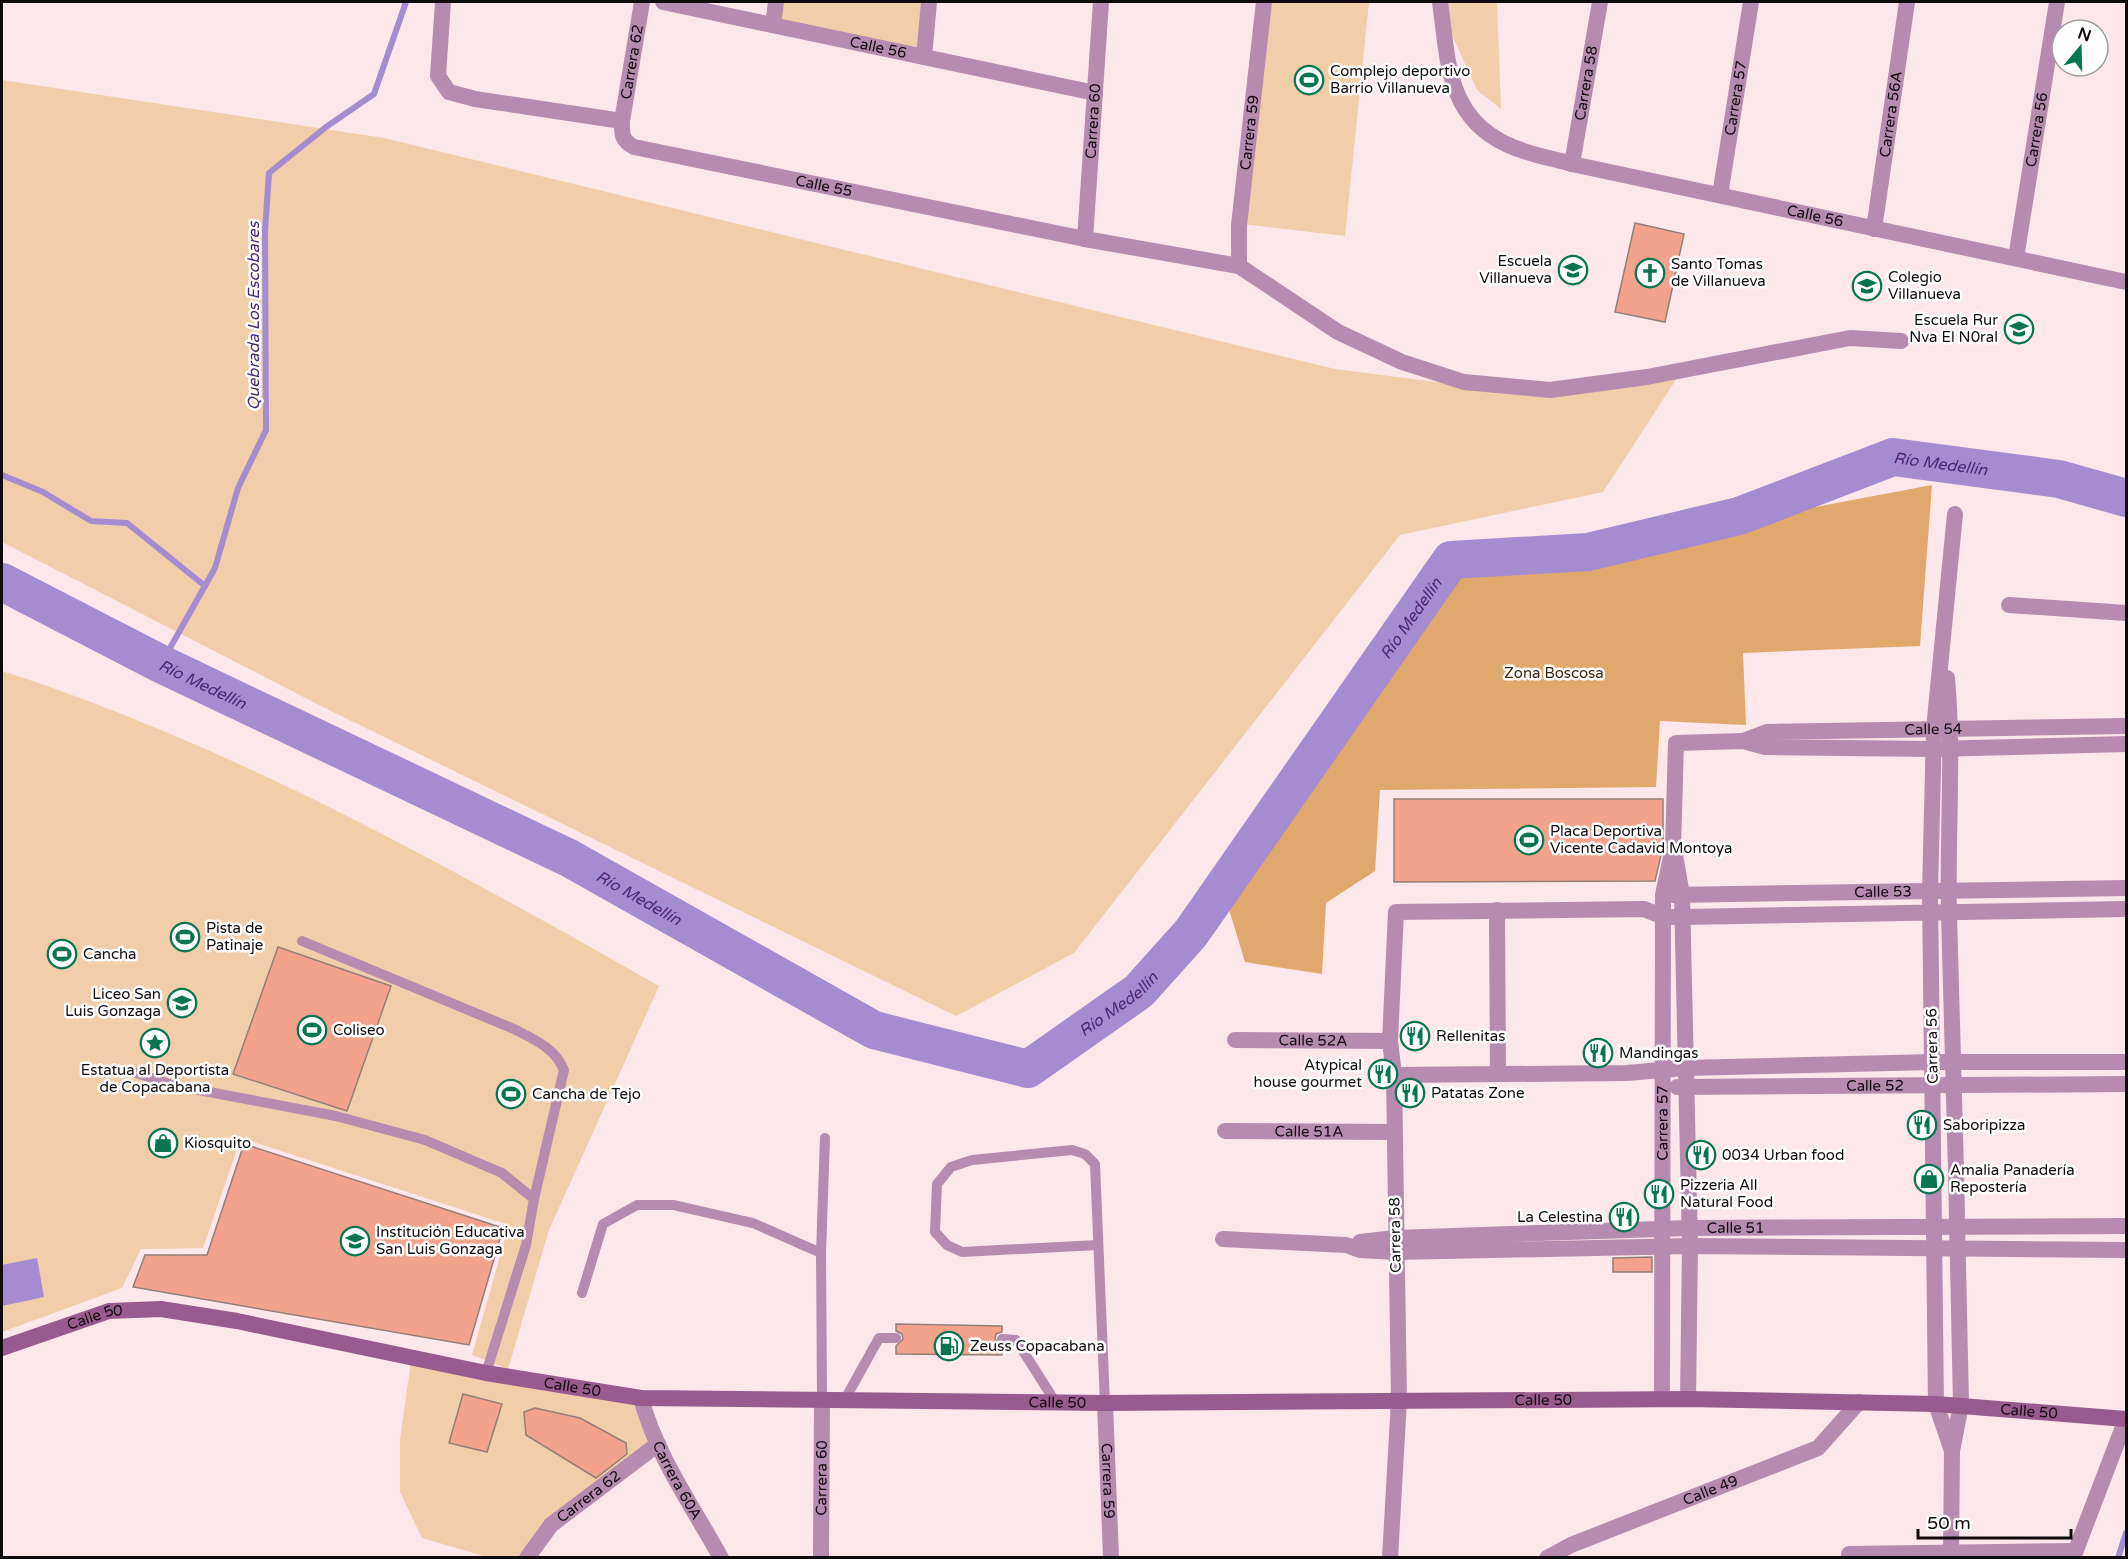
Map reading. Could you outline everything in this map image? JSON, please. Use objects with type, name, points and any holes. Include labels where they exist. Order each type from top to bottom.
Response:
[{"type":"main road","name":"Calle 50","points":[[2,1348],[109,1311],[161,1309],[237,1321],[486,1373],[641,1398],[1105,1403],[1688,1399],[1961,1405],[2126,1419]]},
{"type":"street","points":[[443,2],[438,76],[449,92],[474,99],[622,121]]},
{"type":"street","name":"Carrera 62","points":[[622,121],[642,2]]},
{"type":"street","name":"Calle 56","points":[[663,2],[1095,93]]},
{"type":"street","points":[[773,25],[776,2]]},
{"type":"street","points":[[924,57],[929,2]]},
{"type":"street","name":"Carrera 60","points":[[1085,238],[1101,2]]},
{"type":"street","name":"Carrera 59","points":[[1239,266],[1239,225],[1264,2]]},
{"type":"street","name":"Calle 56","points":[[1440,2],[1450,74],[1458,99],[1477,127],[1506,145],[1572,164],[2127,282]]},
{"type":"street","name":"Carrera 58","points":[[1572,164],[1600,2]]},
{"type":"street","name":"Carrera 57","points":[[1720,195],[1751,2]]},
{"type":"street","name":"Carrera 56A","points":[[1874,229],[1907,2]]},
{"type":"street","name":"Carrera 56","points":[[2016,258],[2057,2]]},
{"type":"street","name":"Calle 55","points":[[622,121],[622,136],[626,143],[634,147],[1085,238],[1239,266]]},
{"type":"street","points":[[1239,266],[1338,332],[1402,362],[1464,382],[1550,390],[1647,377],[1850,338],[1901,341]]},
{"type":"street","name":"Carrera 56","points":[[1952,1451],[1936,1404],[1930,892],[1934,729],[1955,514]]},
{"type":"street","points":[[2009,605],[2127,613]]},
{"type":"street","name":"Carrera 56","points":[[1944,639],[1951,728],[1949,912],[1956,1085],[1961,1405],[1952,1451],[1951,1556]]},
{"type":"street","name":"Calle 54","points":[[1743,741],[1767,732],[2127,726]]},
{"type":"street","name":"Calle 54","points":[[1676,743],[1743,741],[1765,747],[1933,749],[2127,744]]},
{"type":"street","name":"Carrera 57","points":[[1662,1399],[1664,895],[1673,848],[1676,743]]},
{"type":"street","name":"Carrera 57","points":[[1673,848],[1682,895],[1683,917],[1684,1068],[1690,1246],[1688,1399]]},
{"type":"street","name":"Calle 53","points":[[1664,895],[2127,888]]},
{"type":"street","points":[[1644,909],[1664,895]]},
{"type":"street","name":"Calle 53","points":[[1396,912],[1644,909],[1664,916],[1683,917],[2127,909]]},
{"type":"street","points":[[1497,910],[1498,1072]]},
{"type":"street","name":"Carrera 58","points":[[1390,1557],[1399,1400],[1393,1132],[1394,1075],[1390,1041],[1396,912]]},
{"type":"street","name":"Calle 52A","points":[[1234,1040],[1390,1041]]},
{"type":"street","name":"Calle 52","points":[[1394,1075],[1628,1072],[1684,1068],[1932,1062],[2127,1062]]},
{"type":"street","name":"Calle 52","points":[[1628,1072],[1664,1086],[1685,1088],[2127,1084]]},
{"type":"street","name":"Calle 51A","points":[[1225,1131],[1393,1132]]},
{"type":"street","name":"Calle 51","points":[[1664,1238],[1689,1228],[2127,1226]]},
{"type":"street","name":"Calle 51","points":[[1222,1239],[1346,1245],[1360,1250],[1396,1245],[1664,1238],[1690,1246],[2127,1250]]},
{"type":"street","name":"Carrera 60A","points":[[641,1398],[647,1421],[658,1444],[722,1557]]},
{"type":"street","name":"Carrera 60","points":[[821,1557],[822,1400]]},
{"type":"street","name":"Calle 49","points":[[1547,1557],[1568,1551],[1818,1448],[1859,1402]]},
{"type":"street","name":"Carrera 59","points":[[1105,1403],[1111,1557]]},
{"type":"street","points":[[1849,1554],[1951,1556],[2074,1554],[2126,1419]]},
{"type":"street","name":"Carrera 62","points":[[527,1557],[551,1525],[658,1444]]},
{"type":"lane","points":[[302,941],[514,1029],[546,1046],[559,1059],[564,1070],[534,1198],[526,1245],[486,1373]]},
{"type":"lane","points":[[134,1072],[172,1085],[336,1116],[425,1140],[502,1173],[534,1198]]},
{"type":"lane","points":[[822,1400],[821,1253],[825,1138]]},
{"type":"lane","points":[[1098,1245],[962,1252],[947,1245],[935,1232],[937,1184],[951,1167],[972,1160],[1072,1149],[1085,1154],[1095,1164],[1105,1403]]},
{"type":"lane","points":[[582,1293],[603,1224],[637,1205],[674,1205],[753,1224],[821,1253]]},
{"type":"lane","points":[[844,1401],[879,1338],[896,1338]]},
{"type":"lane","points":[[1002,1339],[1016,1340],[1056,1402]]},
{"type":"shaded area","points":[[776,2],[929,2],[924,57],[773,25]]},
{"type":"shaded area","name":"Complejo deportivo Barrio Villanueva","points":[[1266,2],[1369,2],[1345,236],[1242,224]]},
{"type":"shaded area","points":[[1437,2],[1497,2],[1501,109],[1477,90]]},
{"type":"shaded area","points":[[2,80],[384,138],[1335,369],[1546,396],[1679,375],[1603,492],[1400,535],[1074,953],[956,1016],[329,710],[2,542]]},
{"type":"shaded area","points":[[2,671],[172,734],[255,772],[420,854],[659,986],[549,1230],[508,1369],[472,1355],[509,1225],[241,1138],[203,1248],[141,1249],[122,1288],[2,1332]]},
{"type":"shaded area","points":[[37,1258],[44,1297],[2,1306],[2,1265]]},
{"type":"shaded area","points":[[412,1355],[641,1398],[658,1444],[551,1525],[527,1557],[487,1557],[422,1538],[400,1492],[400,1439]]},
{"type":"green space","name":"Zona Boscosa","points":[[1932,485],[1920,646],[1743,653],[1746,725],[1660,721],[1656,787],[1380,790],[1375,871],[1326,903],[1322,974],[1245,962],[1228,906],[1449,576]]},
{"type":"building","name":"Santo Tomas de Villanueva","points":[[1635,223],[1684,234],[1665,322],[1615,312]]},
{"type":"building","name":"Placa Deportiva Vicente Cadavid Montoya","points":[[1394,799],[1663,799],[1663,847],[1655,881],[1394,882]]},
{"type":"building","name":"Coliseo","points":[[278,947],[391,986],[347,1111],[233,1074]]},
{"type":"building","name":"Institución Educativa San Luis Gonzaga","points":[[244,1144],[503,1228],[469,1345],[133,1287],[145,1255],[207,1255]]},
{"type":"building","points":[[1652,1257],[1652,1272],[1613,1272],[1613,1258]]},
{"type":"building","name":"Zeuss Copacabana","points":[[896,1324],[1002,1326],[1002,1332],[996,1334],[995,1339],[1002,1347],[1002,1355],[896,1354],[896,1346],[903,1339],[902,1334],[896,1331]]},
{"type":"building","points":[[463,1394],[502,1404],[487,1452],[449,1443]]},
{"type":"building","points":[[535,1408],[580,1418],[626,1443],[627,1454],[596,1478],[526,1435],[524,1412]]},
{"type":"waterway","name":"Quebrada Los Escobares","points":[[161,664],[215,568],[238,488],[266,430],[265,231],[269,173],[326,127],[374,94],[406,2]]},
{"type":"waterway","name":"Río Medellín","points":[[2,582],[161,664],[569,858],[874,1030],[1028,1069],[1139,991],[1191,933],[1451,560],[1588,552],[1739,516],[1893,457],[2059,479],[2126,498]]},
{"type":"waterway","points":[[2,475],[43,492],[91,521],[127,523],[205,586]]},
{"type":"waterway","points":[[2118,1558],[2126,1533]]},
{"type":"place","name":"Complejo deportivo Barrio Villanueva","points":[[1309,80]]},
{"type":"place","name":"Escuela Villanueva","points":[[1573,270]]},
{"type":"place","name":"Santo Tomas de Villanueva","points":[[1650,273]]},
{"type":"place","name":"Colegio Villanueva","points":[[1867,286]]},
{"type":"place","name":"Escuela Rur Nva El N0ral","points":[[2019,329]]},
{"type":"place","name":"Placa Deportiva Vicente Cadavid Montoya","points":[[1529,840]]},
{"type":"place","name":"Pista de Patinaje","points":[[185,937]]},
{"type":"place","name":"Cancha","points":[[62,954]]},
{"type":"place","name":"Liceo San Luis Gonzaga","points":[[182,1003]]},
{"type":"place","name":"Coliseo","points":[[312,1030]]},
{"type":"place","name":"Rellenitas","points":[[1415,1036]]},
{"type":"place","name":"Estatua al Deportista de Copacabana","points":[[155,1043]]},
{"type":"place","name":"Mandingas","points":[[1598,1053]]},
{"type":"place","name":"Atypical house gourmet","points":[[1383,1074]]},
{"type":"place","name":"Patatas Zone","points":[[1410,1093]]},
{"type":"place","name":"Cancha de Tejo","points":[[511,1094]]},
{"type":"place","name":"Saboripizza","points":[[1922,1125]]},
{"type":"place","name":"Kiosquito","points":[[163,1143]]},
{"type":"place","name":"0034 Urban food","points":[[1701,1155]]},
{"type":"place","name":"Amalia Panadería Repostería","points":[[1929,1179]]},
{"type":"place","name":"Pizzeria All Natural Food","points":[[1659,1194]]},
{"type":"place","name":"La Celestina","points":[[1624,1217]]},
{"type":"place","name":"Institución Educativa San Luis Gonzaga","points":[[355,1241]]},
{"type":"place","name":"Zeuss Copacabana","points":[[949,1346]]}]
